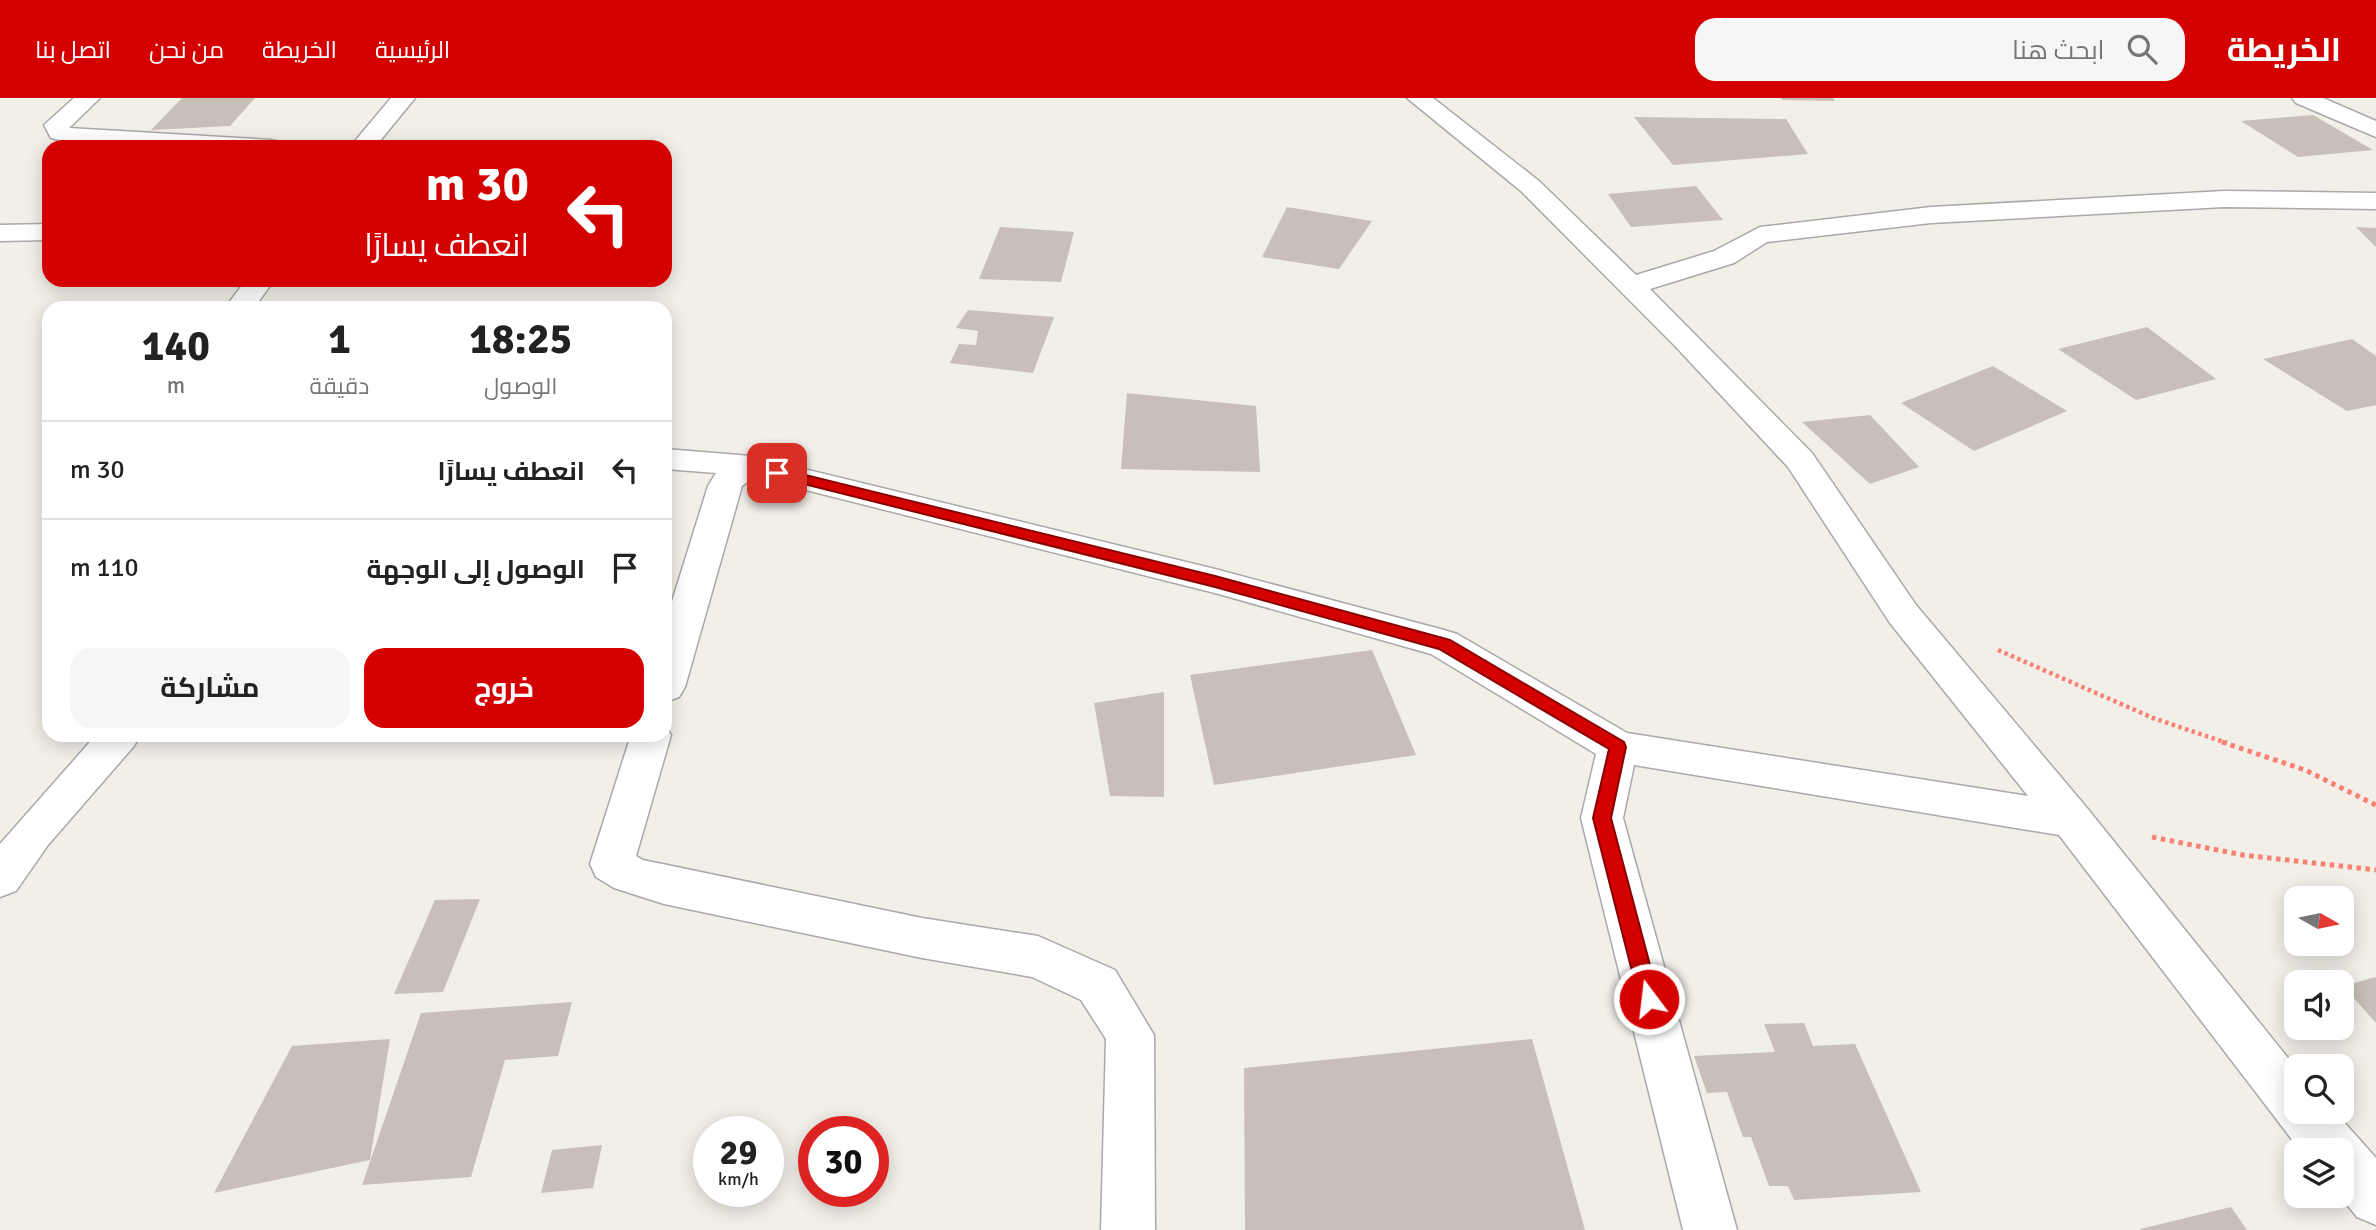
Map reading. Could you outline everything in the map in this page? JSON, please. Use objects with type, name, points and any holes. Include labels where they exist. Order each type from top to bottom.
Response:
[{"type":"street","points":[[88,98],[56,125],[60,133],[146,140]]},
{"type":"street","points":[[368,140],[402,98]]},
{"type":"street","points":[[1419,98],[1530,186],[1800,460],[1903,614],[2072,820],[2284,1092]]},
{"type":"street","points":[[2304,98],[2376,130]]},
{"type":"street","points":[[1631,286],[1724,257],[1760,235],[1905,218],[2224,200],[2376,201]]},
{"type":"street","points":[[0,233],[42,232]]},
{"type":"street","points":[[244,301],[256,287]]},
{"type":"street","points":[[672,460],[751,466],[1215,581],[1444,644],[1618,747],[2072,820]]},
{"type":"street","points":[[672,664],[725,486],[732,474],[751,466]]},
{"type":"street","points":[[0,878],[33,833],[114,742]]},
{"type":"street","points":[[648,742],[612,864],[630,875],[664,885],[922,938],[1038,957],[1098,985],[1130,1035],[1128,1230]]},
{"type":"street","points":[[1618,747],[1602,818],[1710,1230]]},
{"type":"street","points":[[2311,1124],[2324,1138]]},
{"type":"street","points":[[2354,1173],[2376,1198]]},
{"type":"path","points":[[1996,649],[2153,718],[2305,770],[2376,804]]},
{"type":"path","points":[[2072,820],[2243,855],[2376,870]]},
{"type":"building","points":[[182,98],[255,98],[230,126],[151,130]]},
{"type":"building","points":[[1833,98],[1835,101],[1782,100]]},
{"type":"building","points":[[2313,115],[2373,150],[2298,157],[2241,121]]},
{"type":"building","points":[[1634,117],[1786,119],[1808,154],[1673,165]]},
{"type":"building","points":[[1696,186],[1723,220],[1631,227],[1608,194]]},
{"type":"building","points":[[1287,207],[1372,221],[1339,269],[1262,257]]},
{"type":"building","points":[[1000,227],[1074,232],[1061,282],[979,279]]},
{"type":"building","points":[[2356,227],[2376,228],[2376,247]]},
{"type":"building","points":[[968,310],[1054,317],[1033,373],[950,363],[959,344],[976,345],[978,331],[956,328]]},
{"type":"building","points":[[2147,327],[2216,379],[2136,400],[2058,349]]},
{"type":"building","points":[[2352,339],[2376,356],[2376,405],[2347,411],[2263,359]]},
{"type":"building","points":[[1993,366],[2067,411],[1974,451],[1901,403]]},
{"type":"building","points":[[1127,393],[1256,406],[1260,472],[1121,469]]},
{"type":"building","points":[[1870,415],[1919,467],[1870,484],[1802,422]]},
{"type":"building","points":[[1372,650],[1416,755],[1214,785],[1190,675]]},
{"type":"building","points":[[1164,692],[1164,797],[1110,796],[1094,703]]},
{"type":"building","points":[[480,899],[443,992],[394,994],[435,900]]},
{"type":"building","points":[[2376,977],[2376,1023],[2354,998],[2354,983]]},
{"type":"building","points":[[572,1002],[558,1056],[505,1060],[471,1177],[362,1185],[421,1013]]},
{"type":"building","points":[[1804,1023],[1813,1046],[1855,1044],[1921,1192],[1794,1200],[1788,1186],[1769,1186],[1751,1137],[1743,1137],[1727,1092],[1707,1093],[1694,1056],[1775,1052],[1764,1024]]},
{"type":"building","points":[[390,1039],[370,1160],[214,1193],[292,1046]]},
{"type":"building","points":[[1532,1039],[1585,1230],[1245,1230],[1244,1068]]},
{"type":"building","points":[[602,1145],[593,1188],[541,1193],[552,1150]]},
{"type":"building","points":[[2231,1207],[2247,1230],[2140,1229]]},
{"type":"route","points":[[777,473],[1215,581],[1444,644],[1618,747],[1602,818],[1649,999]]}]
